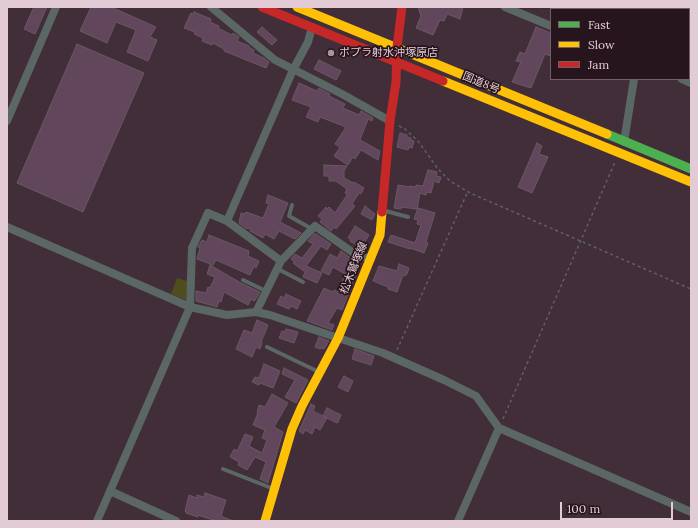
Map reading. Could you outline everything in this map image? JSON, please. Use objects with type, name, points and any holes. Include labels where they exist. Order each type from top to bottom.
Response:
[{"type":"main road","name":"国道8号","points":[[262,7],[691,182]]},
{"type":"main road","name":"国道8号","points":[[297,7],[691,169]]},
{"type":"main road","name":"松木鷲塚線","points":[[265,521],[292,429],[319,372],[338,338],[380,235],[390,121],[396,82],[396,47],[402,7]]},
{"type":"street","points":[[7,121],[56,7]]},
{"type":"street","points":[[211,7],[275,60],[342,94],[390,121]]},
{"type":"street","points":[[505,7],[550,26]]},
{"type":"street","points":[[227,220],[293,70],[308,42],[312,27]]},
{"type":"street","points":[[624,142],[634,80]]},
{"type":"street","points":[[97,521],[190,307],[192,248],[208,213],[227,220],[280,265]]},
{"type":"street","points":[[256,312],[280,265],[315,226],[355,254],[371,259]]},
{"type":"street","points":[[7,227],[190,307],[227,315],[256,312],[270,314],[394,358],[476,396],[499,428],[691,512]]},
{"type":"street","points":[[458,521],[499,428]]},
{"type":"street","points":[[110,491],[176,521]]},
{"type":"lane","points":[[292,205],[289,216],[312,229]]},
{"type":"lane","points":[[382,210],[408,217]]},
{"type":"lane","points":[[280,265],[303,282]]},
{"type":"lane","points":[[243,280],[266,291]]},
{"type":"lane","points":[[267,347],[319,372]]},
{"type":"lane","points":[[223,469],[274,490]]},
{"type":"path","points":[[390,121],[404,129],[418,141],[438,169],[450,181],[468,191],[691,289]]},
{"type":"path","points":[[499,428],[619,153]]},
{"type":"path","points":[[394,358],[468,191]]},
{"type":"shaded area","points":[[177,278],[187,281],[186,300],[171,294]]},
{"type":"building","points":[[34,7],[47,7],[35,34],[24,29]]},
{"type":"building","points":[[91,7],[111,7],[156,27],[150,37],[157,40],[148,61],[127,52],[136,30],[116,22],[107,43],[80,31]]},
{"type":"building","points":[[418,7],[463,7],[460,19],[447,14],[444,21],[440,20],[433,35],[416,28],[421,16]]},
{"type":"building","points":[[194,12],[211,19],[210,22],[219,26],[218,28],[232,35],[233,33],[239,37],[237,41],[249,46],[254,50],[253,53],[269,62],[266,68],[224,51],[224,49],[213,43],[212,45],[202,41],[203,38],[194,34],[195,32],[184,28],[191,13],[193,14]]},
{"type":"building","points":[[262,27],[277,40],[272,45],[257,32]]},
{"type":"building","points":[[536,27],[550,33],[550,56],[545,54],[531,88],[512,82],[521,62],[516,61],[520,52],[525,54]]},
{"type":"building","points":[[77,44],[144,73],[83,212],[17,183]]},
{"type":"building","points":[[319,60],[341,71],[336,80],[314,69]]},
{"type":"building","points":[[299,83],[317,91],[319,88],[330,94],[329,96],[345,104],[343,108],[359,115],[361,111],[373,118],[372,121],[368,119],[360,140],[380,151],[378,160],[361,150],[355,159],[353,157],[348,165],[334,156],[340,147],[335,144],[346,127],[320,117],[318,122],[306,117],[311,107],[292,100]]},
{"type":"building","points":[[400,133],[407,135],[407,137],[414,141],[412,148],[409,147],[408,150],[397,147]]},
{"type":"building","points":[[537,143],[542,146],[539,154],[548,157],[532,193],[518,187]]},
{"type":"building","points":[[324,165],[347,166],[344,171],[344,178],[364,188],[352,204],[355,206],[336,229],[334,227],[331,231],[320,222],[322,219],[318,216],[326,207],[327,209],[329,207],[335,213],[347,195],[345,193],[347,189],[336,181],[329,181],[329,176],[324,176]]},
{"type":"building","points":[[428,170],[437,172],[436,176],[441,177],[439,183],[434,181],[431,193],[427,192],[426,195],[420,193],[417,209],[401,207],[401,209],[394,208],[398,185],[410,187],[416,187],[416,185],[423,186]]},
{"type":"building","points":[[268,195],[288,203],[280,222],[301,233],[295,239],[279,231],[274,239],[265,234],[263,238],[250,231],[251,229],[245,228],[239,223],[241,213],[245,214],[246,212],[263,218],[269,204],[266,203]]},
{"type":"building","points":[[365,206],[375,214],[372,220],[361,214]]},
{"type":"building","points":[[418,208],[435,213],[426,242],[428,243],[424,253],[388,242],[391,235],[415,243],[421,225],[417,224],[418,220],[414,219]]},
{"type":"building","points":[[355,226],[369,235],[361,248],[348,238]]},
{"type":"building","points":[[314,234],[331,244],[327,250],[321,246],[306,266],[322,273],[317,283],[303,277],[305,272],[293,263],[295,262],[291,259],[295,254],[302,258],[313,244],[308,241]]},
{"type":"building","points":[[209,235],[249,251],[248,256],[259,261],[256,268],[254,266],[250,275],[216,260],[213,265],[197,259],[200,248],[198,247],[202,240],[207,242]]},
{"type":"building","points":[[341,251],[352,259],[360,261],[342,310],[337,308],[328,323],[334,325],[332,330],[307,321],[324,288],[333,292],[334,290],[338,292],[345,274],[333,267],[329,275],[321,271],[330,254],[337,258]]},
{"type":"building","points":[[399,264],[409,268],[407,274],[405,276],[403,275],[397,292],[373,281],[379,266],[397,271]]},
{"type":"building","points":[[210,265],[260,292],[256,299],[254,301],[251,299],[248,305],[224,292],[221,302],[219,301],[217,307],[196,301],[196,291],[206,293],[215,277],[207,274]]},
{"type":"building","points":[[286,294],[301,301],[297,309],[291,306],[289,309],[277,304],[281,296],[284,298]]},
{"type":"building","points":[[257,320],[268,325],[261,342],[260,349],[256,347],[252,357],[236,349],[244,330],[252,333]]},
{"type":"building","points":[[286,329],[298,332],[294,343],[279,338],[282,331],[285,332]]},
{"type":"building","points":[[319,337],[329,341],[324,349],[315,347]]},
{"type":"building","points":[[355,349],[374,356],[371,365],[352,359]]},
{"type":"building","points":[[264,364],[280,371],[273,388],[260,383],[259,385],[252,382],[255,377],[259,378]]},
{"type":"building","points":[[284,368],[308,380],[296,403],[285,397],[295,380],[282,374]]},
{"type":"building","points":[[344,376],[353,381],[348,392],[338,387]]},
{"type":"building","points":[[272,394],[288,403],[274,427],[283,432],[268,483],[260,479],[266,462],[255,457],[247,470],[238,465],[239,462],[230,457],[234,449],[237,451],[245,434],[253,437],[249,446],[262,453],[267,440],[262,438],[265,430],[253,425],[258,413],[259,405],[265,407]]},
{"type":"building","points":[[311,404],[315,406],[313,411],[327,418],[320,430],[315,427],[312,434],[305,430],[303,434],[299,431]]},
{"type":"building","points":[[327,408],[341,415],[337,423],[323,416]]},
{"type":"building","points":[[205,493],[226,500],[221,516],[233,521],[216,521],[186,513],[185,511],[189,495],[197,498],[197,495],[204,497]]},
{"type":"traffic: fast","points":[[607,134],[691,169]]},
{"type":"traffic: slow","points":[[297,7],[607,134]]},
{"type":"traffic: slow","points":[[443,81],[691,182]]},
{"type":"traffic: slow","points":[[265,521],[292,429],[302,406],[338,338],[380,235],[382,212]]},
{"type":"traffic: jam","points":[[262,7],[443,81]]},
{"type":"traffic: jam","points":[[382,212],[390,121],[396,82],[397,47],[402,7]]},
{"type":"place","name":"ポプラ射水沖塚原店","points":[[331,53]]}]
